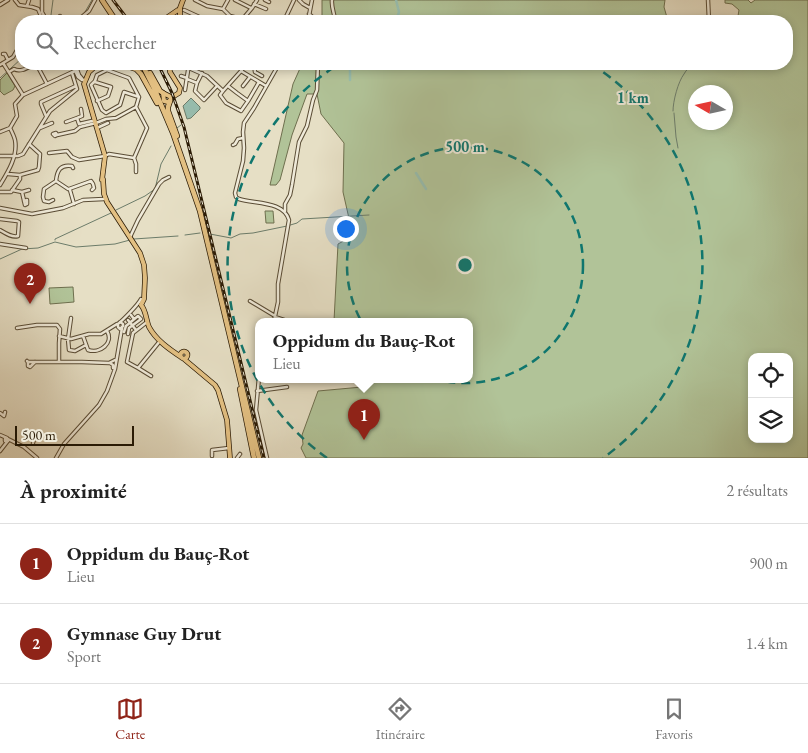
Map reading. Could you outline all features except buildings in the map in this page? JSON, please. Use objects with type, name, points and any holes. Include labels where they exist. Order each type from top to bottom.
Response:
[{"type":"highway","points":[[104,0],[113,15]]},
{"type":"highway","points":[[104,0],[113,15]]},
{"type":"highway","points":[[137,70],[159,105]]},
{"type":"highway","points":[[144,70],[176,148],[194,201],[258,458]]},
{"type":"highway","points":[[145,70],[173,133],[200,211],[258,458]]},
{"type":"highway","points":[[146,70],[163,93]]},
{"type":"highway","points":[[172,98],[168,111],[178,137],[193,191]]},
{"type":"main road","points":[[179,15],[182,0]]},
{"type":"main road","points":[[170,15],[179,10]]},
{"type":"main road","points":[[91,70],[82,79],[106,155],[102,189],[113,212],[140,253],[144,264],[144,299],[139,305]]},
{"type":"main road","points":[[163,93],[164,101],[168,102],[182,89],[170,70]]},
{"type":"main road","points":[[163,93],[172,98]]},
{"type":"main road","points":[[139,305],[143,294],[145,278]]},
{"type":"main road","points":[[139,305],[143,307],[147,322],[160,341],[183,357],[218,390],[227,420],[230,458]]},
{"type":"street","points":[[0,5],[8,0]]},
{"type":"street","points":[[15,0],[19,5],[38,9],[42,15]]},
{"type":"street","points":[[27,6],[29,0]]},
{"type":"street","points":[[42,0],[43,15]]},
{"type":"street","points":[[84,15],[89,11],[95,0]]},
{"type":"street","points":[[195,0],[207,6],[223,10],[229,15]]},
{"type":"street","points":[[223,10],[228,0]]},
{"type":"street","points":[[234,0],[252,8]]},
{"type":"street","points":[[246,15],[257,0]]},
{"type":"street","points":[[265,0],[269,2]]},
{"type":"street","points":[[288,15],[294,0]]},
{"type":"street","points":[[299,0],[310,8]]},
{"type":"street","points":[[309,14],[312,0]]},
{"type":"street","points":[[332,0],[333,15]]},
{"type":"street","points":[[708,0],[709,15]]},
{"type":"street","points":[[254,4],[266,9]]},
{"type":"street","points":[[179,10],[192,15]]},
{"type":"street","points":[[15,53],[1,64],[8,71],[23,95]]},
{"type":"street","points":[[2,54],[5,54],[8,60]]},
{"type":"street","points":[[8,71],[15,70]]},
{"type":"street","points":[[40,70],[47,84]]},
{"type":"street","points":[[110,118],[97,102],[91,87],[97,75],[107,70],[129,78],[139,97],[136,107],[147,128],[134,158],[136,172]]},
{"type":"street","points":[[182,89],[188,70]]},
{"type":"street","points":[[196,70],[207,76],[223,91]]},
{"type":"street","points":[[255,70],[262,76]]},
{"type":"street","points":[[250,301],[275,318],[278,302],[278,284],[290,220],[285,211],[275,206],[236,197],[236,188],[243,161],[244,123],[275,70]]},
{"type":"street","points":[[285,211],[285,204],[291,190],[299,142],[307,126],[317,90],[318,70]]},
{"type":"street","points":[[75,71],[78,77],[82,79]]},
{"type":"street","points":[[75,71],[82,79]]},
{"type":"street","points":[[0,132],[10,128],[17,116],[15,104],[23,95],[75,71]]},
{"type":"street","points":[[0,156],[22,155],[50,111],[77,89],[75,71]]},
{"type":"street","points":[[258,82],[241,111],[225,102],[220,96],[241,71],[266,86]]},
{"type":"street","points":[[202,73],[195,91],[204,100],[217,86]]},
{"type":"street","points":[[180,76],[197,83]]},
{"type":"street","points":[[242,81],[244,85],[250,77]]},
{"type":"street","points":[[95,82],[111,87],[108,96],[97,102]]},
{"type":"street","points":[[46,116],[41,102],[76,86]]},
{"type":"street","points":[[228,86],[248,100]]},
{"type":"street","points":[[107,112],[120,105],[124,92],[139,97]]},
{"type":"street","points":[[95,124],[110,118],[116,118],[136,107]]},
{"type":"street","points":[[66,122],[82,116],[81,110]]},
{"type":"street","points":[[78,118],[80,125]]},
{"type":"street","points":[[39,129],[52,123]]},
{"type":"street","points":[[54,136],[75,131],[80,125],[108,123]]},
{"type":"street","points":[[0,184],[8,174],[14,156],[15,141],[10,128]]},
{"type":"street","points":[[232,145],[243,138]]},
{"type":"street","points":[[8,174],[36,171],[39,167],[40,154],[29,144]]},
{"type":"street","points":[[48,153],[67,151],[72,157],[79,160],[109,154],[134,158]]},
{"type":"street","points":[[56,182],[57,174],[61,168],[68,165],[74,168]]},
{"type":"street","points":[[12,190],[20,179],[20,174]]},
{"type":"street","points":[[131,238],[138,220],[159,184],[169,177]]},
{"type":"street","points":[[69,190],[91,181],[94,188],[92,190]]},
{"type":"street","points":[[56,182],[69,190],[73,204]]},
{"type":"street","points":[[53,200],[49,202],[44,201],[44,189],[56,182]]},
{"type":"street","points":[[0,192],[10,192],[12,190],[22,192],[29,190]]},
{"type":"street","points":[[22,192],[24,201]]},
{"type":"street","points":[[0,208],[32,214],[60,208],[83,200],[105,198]]},
{"type":"street","points":[[0,219],[19,222],[18,236],[16,237],[0,230]]},
{"type":"street","points":[[0,244],[26,248]]},
{"type":"street","points":[[57,458],[70,437],[94,410],[106,391],[114,369],[120,326],[125,317],[139,305]]},
{"type":"street","points":[[131,313],[134,319]]},
{"type":"street","points":[[124,332],[129,322],[138,316],[141,319],[129,328],[128,334]]},
{"type":"street","points":[[71,318],[68,338],[69,348],[71,351],[75,351],[86,345]]},
{"type":"street","points":[[129,322],[136,330]]},
{"type":"street","points":[[147,322],[133,333],[127,362],[151,376]]},
{"type":"street","points":[[17,328],[36,325],[57,326],[60,329],[59,363]]},
{"type":"street","points":[[59,338],[72,339],[89,334],[101,334],[112,327],[120,326]]},
{"type":"street","points":[[114,369],[112,362],[120,335],[120,326]]},
{"type":"street","points":[[83,336],[88,350],[93,352],[104,347],[110,340],[110,335],[107,331]]},
{"type":"street","points":[[138,368],[160,341]]},
{"type":"street","points":[[28,362],[30,367],[36,362],[112,362]]},
{"type":"street","points":[[258,383],[256,410],[267,458]]},
{"type":"street","points":[[257,390],[287,387]]},
{"type":"street","points":[[0,413],[4,416],[5,412]]},
{"type":"street","points":[[35,435],[33,442],[40,442]]},
{"type":"street","points":[[0,451],[6,440],[24,447],[37,458]]},
{"type":"street","points":[[212,456],[212,450],[229,448]]},
{"type":"street","points":[[237,458],[240,454]]},
{"type":"shaded area","points":[[322,0],[665,0],[664,7],[666,15],[322,15]]},
{"type":"shaded area","points":[[725,0],[748,0],[751,3],[755,0],[808,0],[808,458],[306,458],[301,448],[303,444],[302,435],[318,391],[362,387],[362,383],[473,383],[473,318],[334,318],[338,244],[353,236],[343,192],[344,143],[321,114],[317,94],[307,94],[292,135],[280,180],[276,185],[270,185],[293,84],[299,70],[793,70],[793,15],[738,15],[739,10],[732,4],[725,3]]},
{"type":"shaded area","points":[[7,73],[15,86],[13,90],[4,95],[0,91],[0,80]]},
{"type":"shaded area","points":[[191,98],[200,109],[191,118],[187,119],[183,106]]},
{"type":"shaded area","points":[[265,211],[273,211],[274,223],[266,223]]},
{"type":"shaded area","points":[[73,287],[74,302],[50,304],[49,288]]},
{"type":"waterway","points":[[51,15],[53,0]]},
{"type":"waterway","points":[[85,12],[92,0]]},
{"type":"waterway","points":[[396,0],[398,15]]},
{"type":"waterway","points":[[0,78],[15,64]]},
{"type":"waterway","points":[[350,70],[350,80]]},
{"type":"waterway","points":[[673,111],[680,82],[687,70]]},
{"type":"waterway","points":[[674,113],[678,148]]},
{"type":"waterway","points":[[177,128],[181,125]]},
{"type":"waterway","points":[[116,210],[155,189],[161,164],[171,146]]},
{"type":"waterway","points":[[416,173],[426,189]]},
{"type":"waterway","points":[[55,240],[111,213]]},
{"type":"waterway","points":[[207,234],[231,238],[240,234],[287,226],[297,223],[302,219],[369,215]]},
{"type":"waterway","points":[[185,235],[200,233]]},
{"type":"waterway","points":[[134,239],[178,236]]},
{"type":"waterway","points":[[0,259],[22,249],[38,248],[55,242],[76,247],[115,244],[130,240]]},
{"type":"railway","points":[[113,0],[124,15]]},
{"type":"railway","points":[[161,70],[172,93],[184,127],[264,458]]},
{"type":"place","name":"Gymnase Guy Drut","points":[[30,304]]},
{"type":"place","name":"Oppidum du Bauç-Rot","points":[[364,440]]}]
